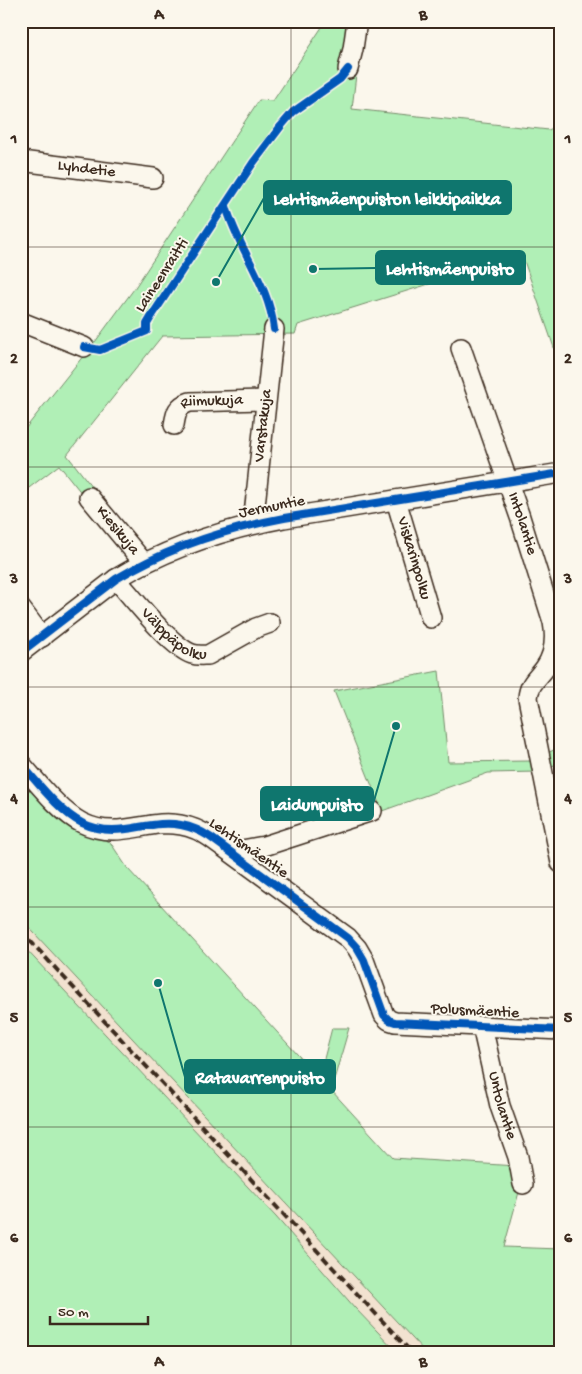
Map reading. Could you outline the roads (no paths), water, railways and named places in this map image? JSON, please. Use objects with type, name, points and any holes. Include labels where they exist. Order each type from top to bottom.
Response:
[{"type":"street","points":[[348,68],[357,21]]},
{"type":"street","name":"Lyhdetie","points":[[21,161],[153,178]]},
{"type":"street","points":[[21,322],[84,347]]},
{"type":"street","name":"Varstakuja","points":[[253,524],[274,329]]},
{"type":"street","name":"Intolantie","points":[[461,348],[520,517],[554,632],[553,650],[550,659],[531,685],[528,698],[561,863]]},
{"type":"street","name":"Riimukuja","points":[[174,425],[178,408],[182,404],[190,402],[266,400]]},
{"type":"street","name":"Jermuntie","points":[[21,652],[116,579],[144,564],[192,544],[253,524],[507,481],[561,474]]},
{"type":"street","name":"Kiesikuja","points":[[89,497],[144,564]]},
{"type":"street","name":"Viskarinpolku","points":[[396,500],[431,618]]},
{"type":"street","name":"Välppäpolku","points":[[116,579],[175,644],[192,654],[208,655],[249,632],[270,623]]},
{"type":"street","points":[[21,609],[42,637]]},
{"type":"street","name":"Lehtismäentie","points":[[21,764],[60,805],[82,823],[112,830],[180,824],[196,829],[231,852],[348,938],[364,960],[384,1015],[389,1020]]},
{"type":"street","points":[[231,852],[264,846],[372,811]]},
{"type":"street","name":"Polusmäentie","points":[[389,1020],[395,1022],[561,1030]]},
{"type":"street","name":"Untolantie","points":[[482,1026],[500,1106],[518,1157],[523,1184]]},
{"type":"railway","points":[[21,931],[412,1353]]},
{"type":"place","name":"Lehtismäenpuisto","points":[[313,269]]},
{"type":"place","name":"Lehtismäenpuiston leikkipaikka","points":[[216,282]]},
{"type":"place","name":"Laidunpuisto","points":[[396,726]]},
{"type":"place","name":"Ratavarrenpuisto","points":[[158,983]]}]
